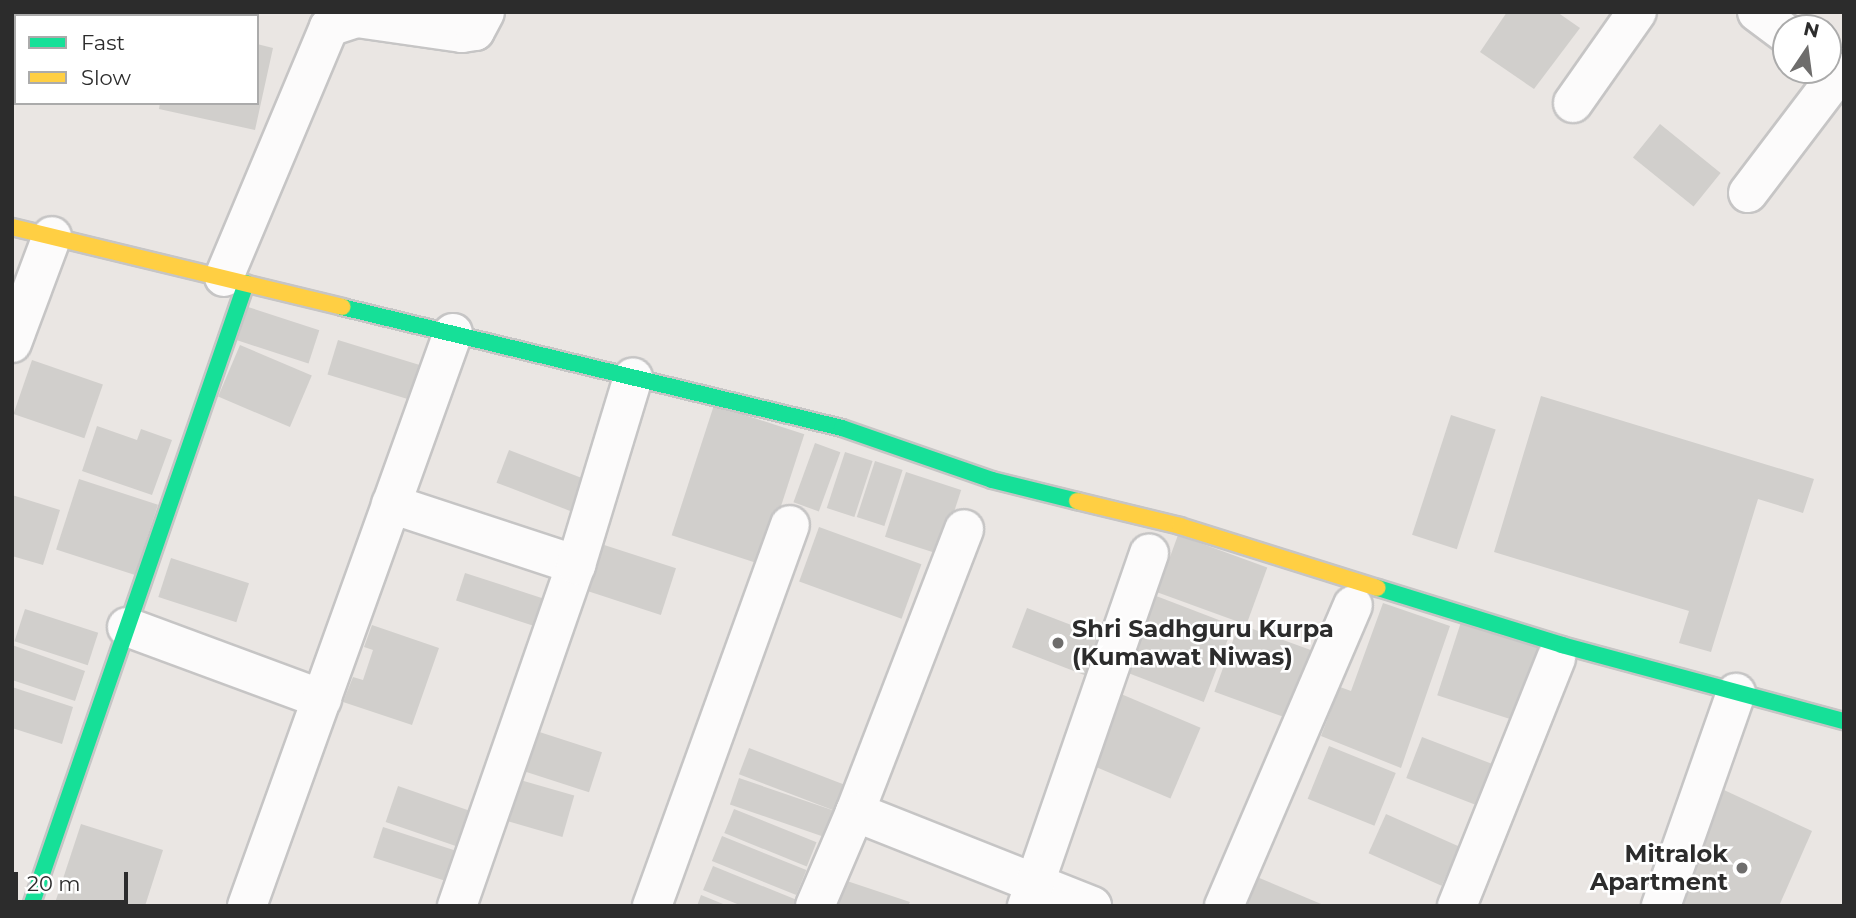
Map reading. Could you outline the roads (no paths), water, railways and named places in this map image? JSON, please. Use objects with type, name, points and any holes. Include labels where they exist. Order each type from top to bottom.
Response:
[{"type":"street","points":[[31,906],[127,627],[235,280],[327,20],[357,18],[462,33],[475,31],[485,12]]},
{"type":"street","points":[[1573,103],[1637,12]]},
{"type":"street","points":[[1757,12],[1772,23]]},
{"type":"street","points":[[1748,192],[1827,84]]},
{"type":"street","points":[[12,227],[842,428],[992,480],[1180,526],[1562,645],[1844,721]]},
{"type":"street","points":[[12,343],[52,236]]},
{"type":"street","points":[[247,906],[453,333]]},
{"type":"street","points":[[457,906],[576,565],[633,377]]},
{"type":"street","points":[[391,504],[576,565]]},
{"type":"street","points":[[652,906],[789,525]]},
{"type":"street","points":[[815,906],[855,812],[964,529]]},
{"type":"street","points":[[1031,895],[1149,553]]},
{"type":"street","points":[[1224,906],[1353,604]]},
{"type":"street","points":[[127,627],[321,699]]},
{"type":"street","points":[[1457,906],[1556,658]]},
{"type":"street","points":[[1661,906],[1735,693]]},
{"type":"street","points":[[855,812],[1031,895],[1092,906]]},
{"type":"place","name":"Shri Sadhguru Kurpa (Kumawat Niwas)","points":[[1058,643]]},
{"type":"place","name":"Mitralok Apartment","points":[[1742,868]]}]
